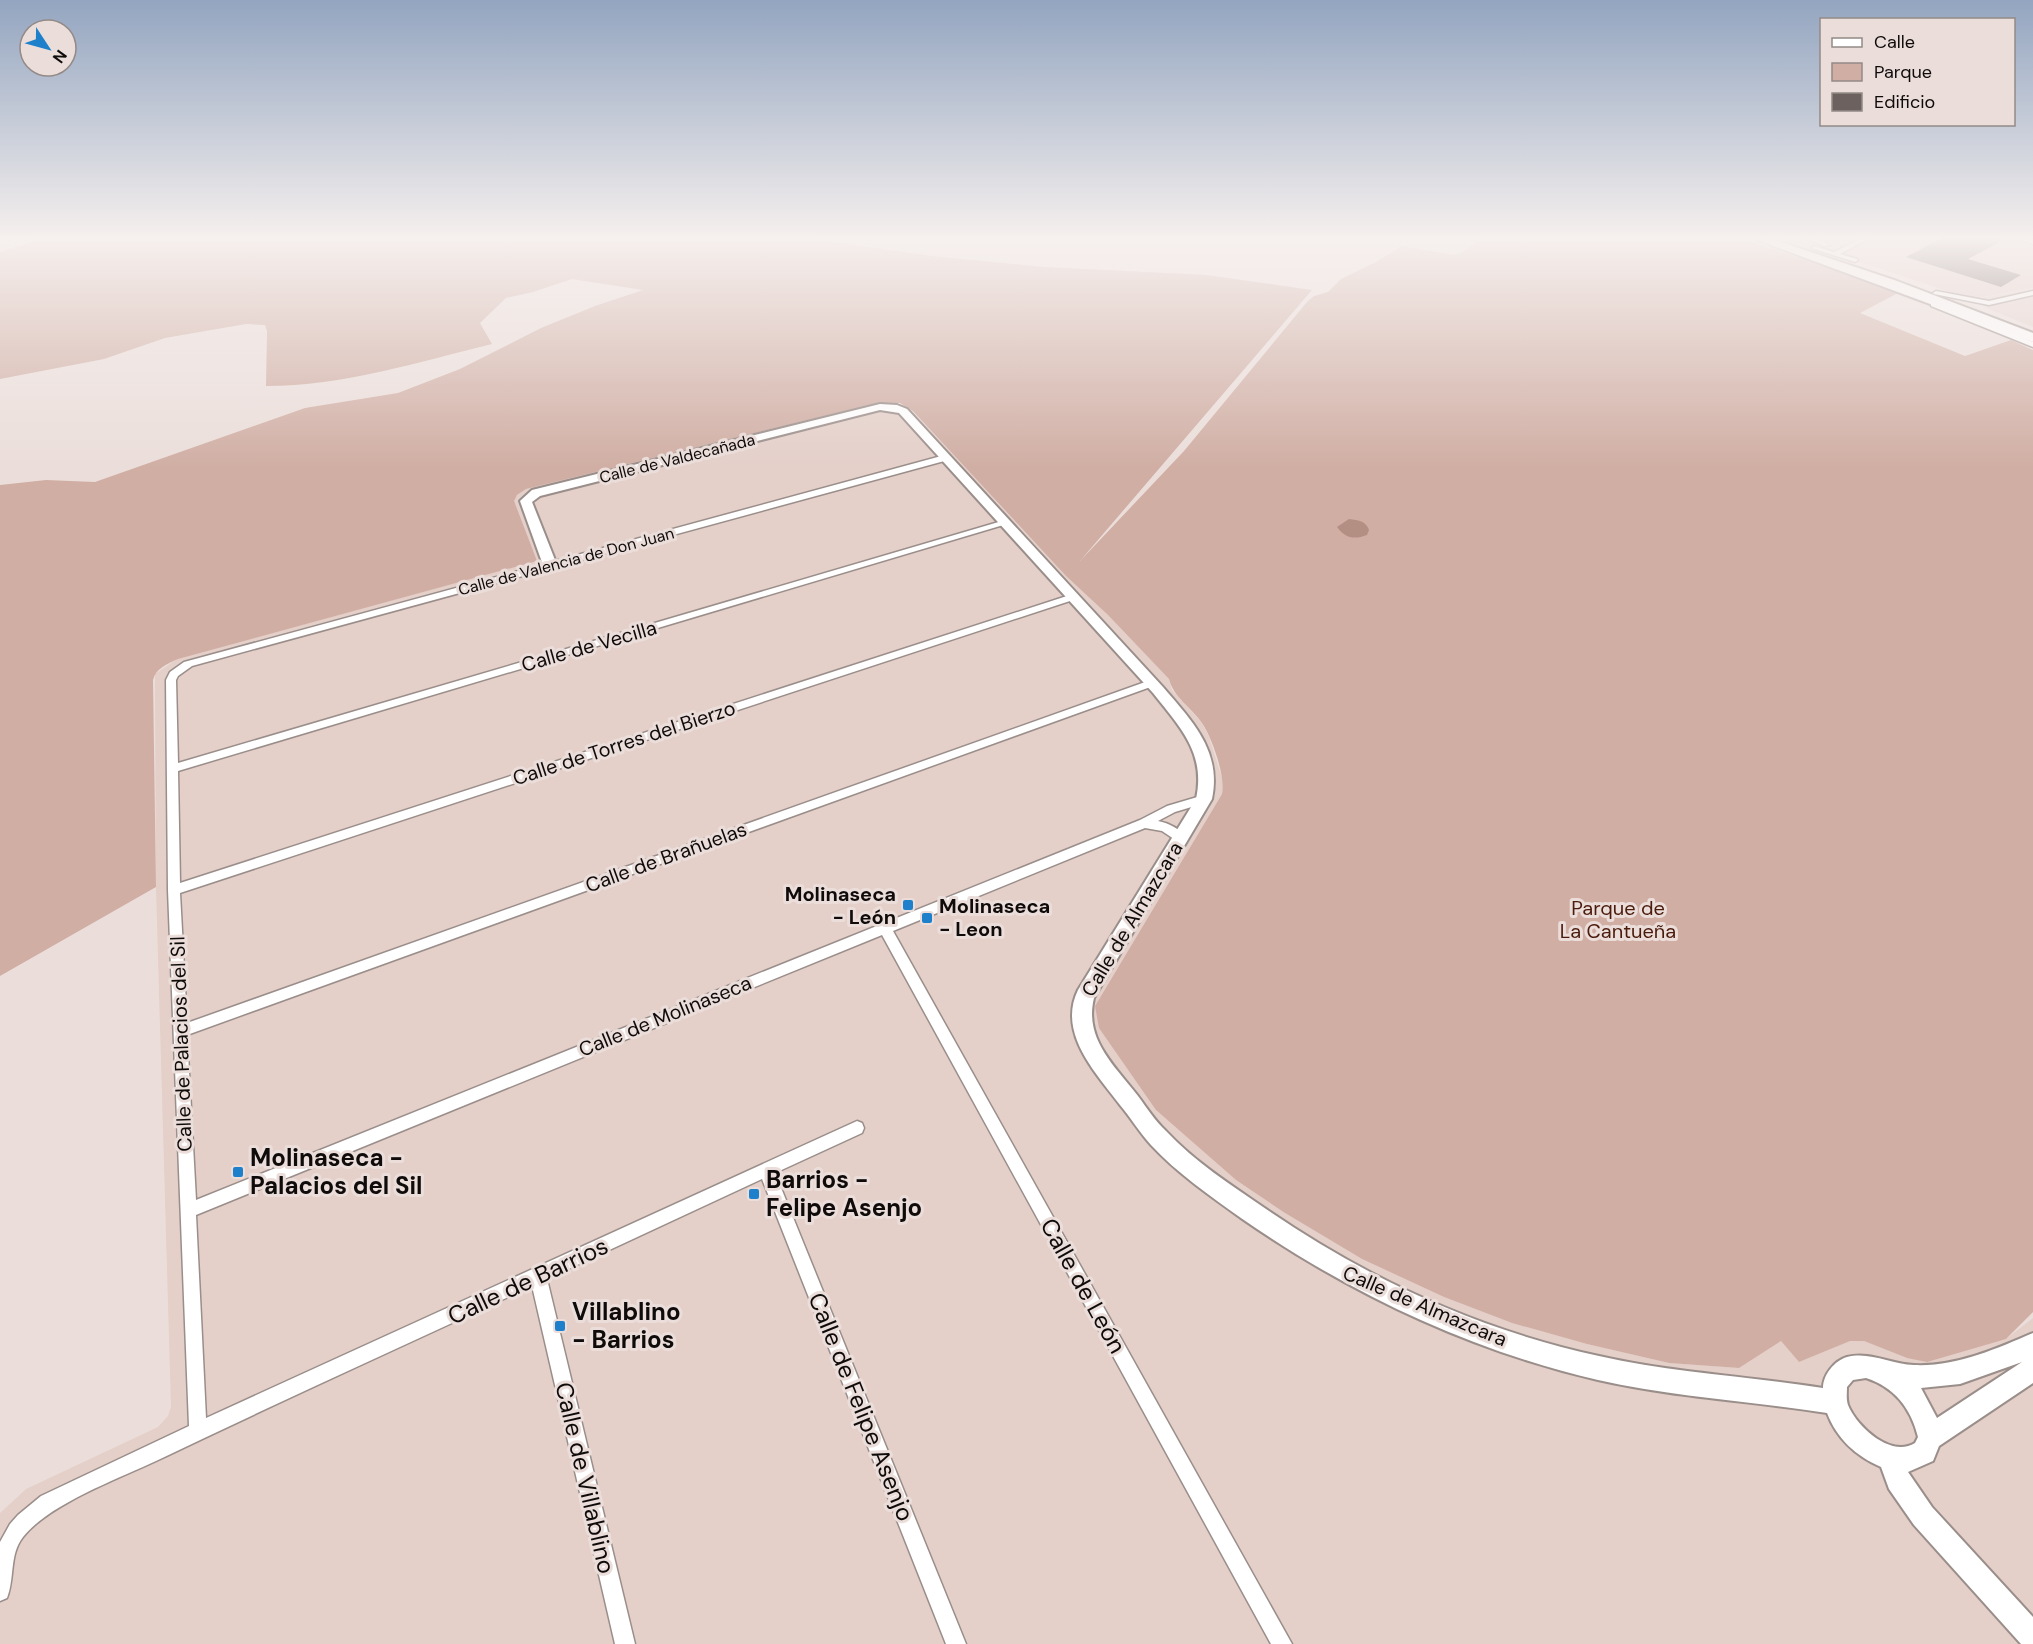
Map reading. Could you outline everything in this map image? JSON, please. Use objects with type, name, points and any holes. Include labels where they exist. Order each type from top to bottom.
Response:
[{"type":"highway","points":[[1972,314],[2033,338]]},
{"type":"highway","points":[[1984,314],[2033,331]]},
{"type":"street","points":[[1969,314],[2033,345]]},
{"type":"street","name":"Calle de Valdecañada","points":[[550,565],[526,501],[536,493],[880,407],[897,408]]},
{"type":"street","name":"Calle de Almazcara","points":[[897,408],[903,411],[1152,683],[1197,739],[1204,757],[1209,786],[1204,800],[1085,996],[1080,1017],[1083,1032],[1095,1057],[1158,1137],[1181,1159],[1262,1221],[1335,1267],[1465,1328],[1516,1346],[1654,1379],[1752,1389],[1835,1402]]},
{"type":"street","name":"Calle de Valencia de Don Juan","points":[[188,664],[945,458]]},
{"type":"street","name":"Calle de Vecilla","points":[[172,769],[1005,523]]},
{"type":"street","name":"Calle de Torres del Bierzo","points":[[174,890],[1073,597]]},
{"type":"street","name":"Calle de Palacios del Sil","points":[[188,664],[174,674],[171,680],[172,769],[174,890],[198,1431]]},
{"type":"street","name":"Calle de Brañuelas","points":[[180,1032],[1152,683]]},
{"type":"street","name":"Calle de Molinaseca","points":[[187,1211],[1144,823],[1171,808],[1204,800]]},
{"type":"street","points":[[1144,823],[1165,827],[1181,838]]},
{"type":"street","name":"Calle de León","points":[[884,927],[1282,1644]]},
{"type":"street","name":"Calle de Barrios","points":[[0,1591],[3,1557],[8,1539],[28,1518],[48,1503],[198,1431],[538,1277],[857,1128]]},
{"type":"street","name":"Calle de Felipe Asenjo","points":[[766,1170],[956,1644]]},
{"type":"street","name":"Calle de Villablino","points":[[538,1277],[625,1644]]},
{"type":"street","points":[[1889,1374],[1911,1392],[1926,1414],[1930,1437],[1924,1452],[1911,1460],[1891,1458],[1873,1450],[1856,1437],[1842,1420],[1835,1402],[1835,1382],[1847,1369],[1866,1366],[1889,1374],[1916,1377],[1960,1371],[2014,1354],[2033,1345]]},
{"type":"street","points":[[1930,1437],[2033,1369]]},
{"type":"street","points":[[1891,1458],[1898,1480],[1923,1516],[2033,1637]]},
{"type":"shaded area","points":[[2001,314],[2033,314],[2033,327]]},
{"type":"shaded area","points":[[888,402],[908,406],[913,411],[1066,576],[1108,615],[1169,679],[1172,690],[1202,723],[1209,737],[1224,784],[1222,794],[1095,1006],[1156,1110],[1236,1180],[1285,1213],[1362,1259],[1444,1297],[1512,1323],[1587,1344],[1669,1363],[1739,1368],[1781,1341],[1799,1362],[1849,1341],[1864,1341],[1907,1358],[2006,1339],[2033,1318],[2033,1644],[0,1644],[0,1513],[26,1489],[158,1427],[168,1416],[171,1407],[156,888],[155,674],[177,659],[536,561],[513,501],[526,489]]},
{"type":"shaded area","points":[[1349,519],[1364,523],[1369,530],[1367,535],[1354,538],[1343,534],[1337,527]]},
{"type":"green space","name":"Parque de La Cantueña","points":[[0,314],[490,314],[480,323],[492,344],[380,372],[323,382],[266,386],[267,331],[265,325],[246,324],[165,338],[104,359],[0,379]]},
{"type":"green space","name":"Parque de La Cantueña","points":[[576,314],[1292,314],[1080,561],[1184,451],[1297,314],[1862,314],[1965,356],[2011,340],[2033,350],[2033,1312],[2006,1339],[1927,1362],[1907,1358],[1864,1341],[1850,1341],[1799,1362],[1781,1341],[1739,1368],[1669,1363],[1587,1344],[1512,1323],[1444,1297],[1362,1259],[1285,1213],[1236,1180],[1156,1110],[1099,1028],[1095,1006],[1222,794],[1220,768],[1210,738],[1198,717],[1175,692],[1169,679],[1108,615],[1066,576],[913,411],[900,403],[873,404],[526,489],[517,495],[514,501],[537,561],[178,659],[162,667],[153,680],[156,887],[0,976],[0,485],[46,480],[95,482],[305,408],[398,393],[460,369],[541,328]]},
{"type":"place","name":"Molinaseca - León","points":[[908,905]]},
{"type":"place","name":"Molinaseca - Leon","points":[[927,918]]},
{"type":"place","name":"Molinaseca - Palacios del Sil","points":[[238,1172]]},
{"type":"place","name":"Barrios - Felipe Asenjo","points":[[754,1194]]},
{"type":"place","name":"Villablino - Barrios","points":[[560,1326]]}]
